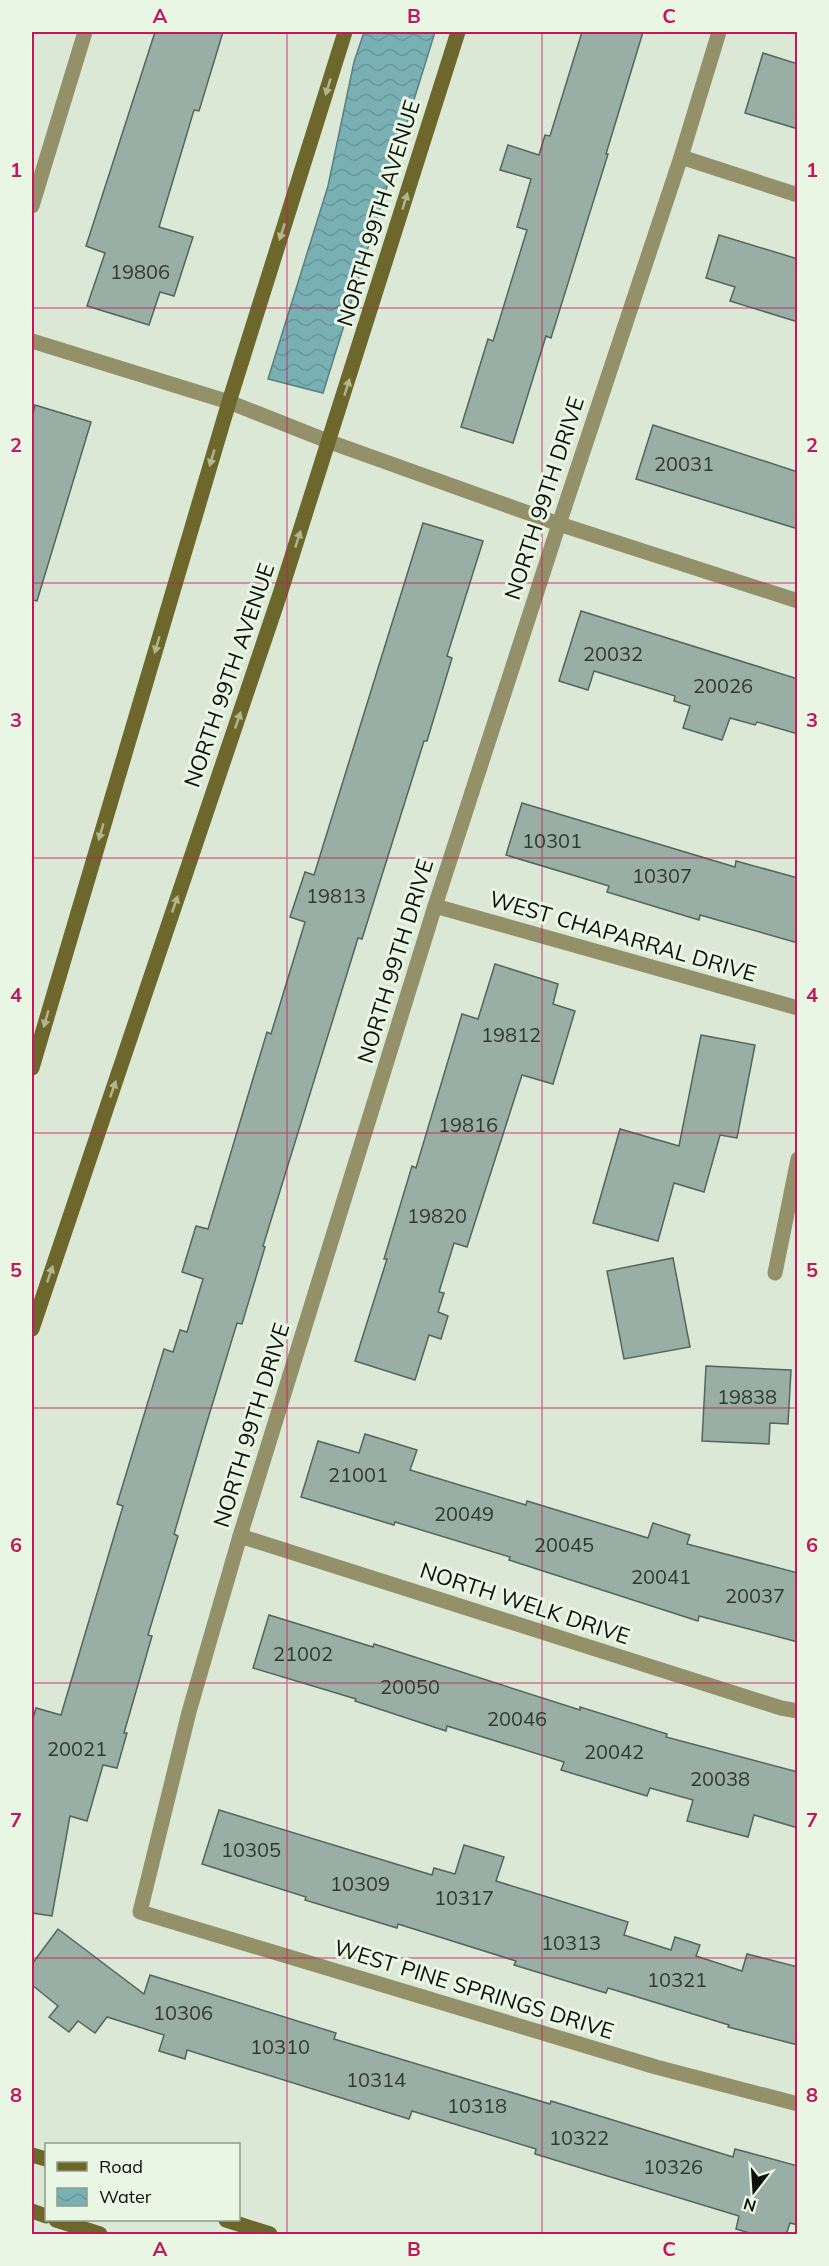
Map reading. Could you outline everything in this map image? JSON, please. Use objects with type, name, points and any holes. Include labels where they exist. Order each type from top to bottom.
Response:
[{"type":"main road","points":[[32,1068],[229,402],[345,32]]},
{"type":"main road","name":"NORTH 99TH AVENUE","points":[[32,1329],[330,442],[458,32]]},
{"type":"main road","points":[[59,2221],[100,2235]]},
{"type":"main road","points":[[228,2221],[270,2235]]},
{"type":"street","points":[[32,206],[85,32]]},
{"type":"street","name":"NORTH 99TH DRIVE","points":[[140,1912],[189,1712],[240,1536],[435,906],[681,157],[719,32]]},
{"type":"street","points":[[681,157],[798,195]]},
{"type":"street","points":[[32,341],[229,402],[330,442],[559,524],[798,601]]},
{"type":"street","name":"WEST CHAPARRAL DRIVE","points":[[435,906],[798,1008]]},
{"type":"street","points":[[774,1273],[798,1159]]},
{"type":"street","name":"NORTH WELK DRIVE","points":[[240,1536],[782,1708],[798,1711]]},
{"type":"street","name":"WEST PINE SPRINGS DRIVE","points":[[140,1912],[656,2067],[798,2104]]},
{"type":"water","points":[[364,32],[435,32],[323,393],[268,379],[328,186],[354,62]]},
{"type":"building","points":[[155,32],[223,32],[199,111],[194,110],[159,227],[193,237],[174,296],[160,292],[149,325],[87,306],[105,253],[86,246]]},
{"type":"building","points":[[582,32],[643,32],[551,338],[546,336],[513,443],[461,427],[488,339],[493,341],[527,230],[517,227],[531,179],[500,170],[508,145],[539,155],[545,135],[550,136]]},
{"type":"building","points":[[763,53],[798,64],[798,129],[745,113]]},
{"type":"building","points":[[719,235],[798,259],[798,322],[730,301],[735,287],[706,278]]},
{"type":"building","points":[[35,405],[91,422],[37,601],[32,600],[32,418]]},
{"type":"building","points":[[653,425],[798,472],[798,529],[636,479]]},
{"type":"building","points":[[423,523],[483,541],[447,656],[452,658],[362,939],[358,938],[263,1246],[265,1247],[242,1324],[237,1323],[203,1435],[174,1534],[178,1536],[148,1635],[152,1636],[124,1733],[127,1733],[117,1768],[103,1765],[87,1821],[70,1816],[52,1916],[32,1913],[32,1722],[36,1708],[61,1715],[123,1506],[117,1504],[164,1349],[173,1352],[180,1330],[187,1332],[203,1279],[182,1272],[196,1226],[208,1229],[267,1032],[271,1034],[305,922],[290,917],[305,872],[314,875]]},
{"type":"building","points":[[581,611],[798,679],[798,734],[757,722],[755,725],[730,718],[722,740],[683,728],[690,706],[674,701],[675,696],[594,671],[588,690],[559,681]]},
{"type":"building","points":[[522,803],[735,867],[736,861],[798,878],[798,943],[700,915],[699,920],[607,892],[609,886],[506,855]]},
{"type":"building","points":[[495,964],[558,984],[553,1004],[575,1011],[553,1084],[522,1075],[467,1247],[454,1243],[439,1292],[444,1293],[438,1312],[448,1316],[441,1339],[429,1335],[415,1380],[355,1361],[387,1259],[384,1259],[412,1166],[416,1168],[462,1014],[478,1019]]},
{"type":"building","points":[[701,1035],[755,1045],[737,1138],[720,1135],[704,1192],[674,1183],[658,1241],[593,1223],[620,1129],[679,1146]]},
{"type":"building","points":[[673,1258],[690,1347],[624,1359],[607,1271]]},
{"type":"building","points":[[706,1366],[791,1370],[788,1424],[770,1423],[769,1444],[702,1441]]},
{"type":"building","points":[[365,1434],[417,1450],[410,1470],[526,1505],[527,1501],[648,1538],[653,1523],[690,1535],[687,1544],[798,1573],[798,1642],[699,1616],[698,1621],[509,1560],[510,1557],[395,1522],[394,1525],[301,1497],[318,1441],[359,1453]]},
{"type":"building","points":[[269,1615],[373,1647],[374,1644],[580,1710],[580,1707],[667,1734],[666,1737],[798,1772],[798,1828],[754,1815],[748,1837],[687,1821],[693,1800],[650,1788],[647,1796],[561,1770],[564,1762],[447,1726],[446,1731],[355,1701],[356,1699],[253,1668]]},
{"type":"building","points":[[219,1810],[432,1875],[434,1868],[455,1874],[464,1845],[504,1857],[496,1881],[628,1922],[624,1935],[671,1950],[675,1937],[700,1945],[696,1956],[742,1971],[747,1954],[798,1967],[798,2045],[728,2027],[729,2025],[608,1988],[606,1993],[514,1965],[516,1961],[398,1924],[397,1928],[305,1900],[306,1897],[202,1864]]},
{"type":"building","points":[[58,1929],[144,1994],[150,1975],[336,2033],[334,2039],[550,2104],[551,2101],[733,2157],[735,2149],[798,2166],[798,2225],[790,2223],[786,2235],[756,2235],[736,2229],[739,2216],[535,2154],[536,2149],[412,2111],[409,2119],[187,2050],[185,2059],[159,2051],[164,2035],[107,2017],[95,2033],[78,2021],[69,2032],[49,2017],[58,2006],[32,1985],[32,1964]]}]
